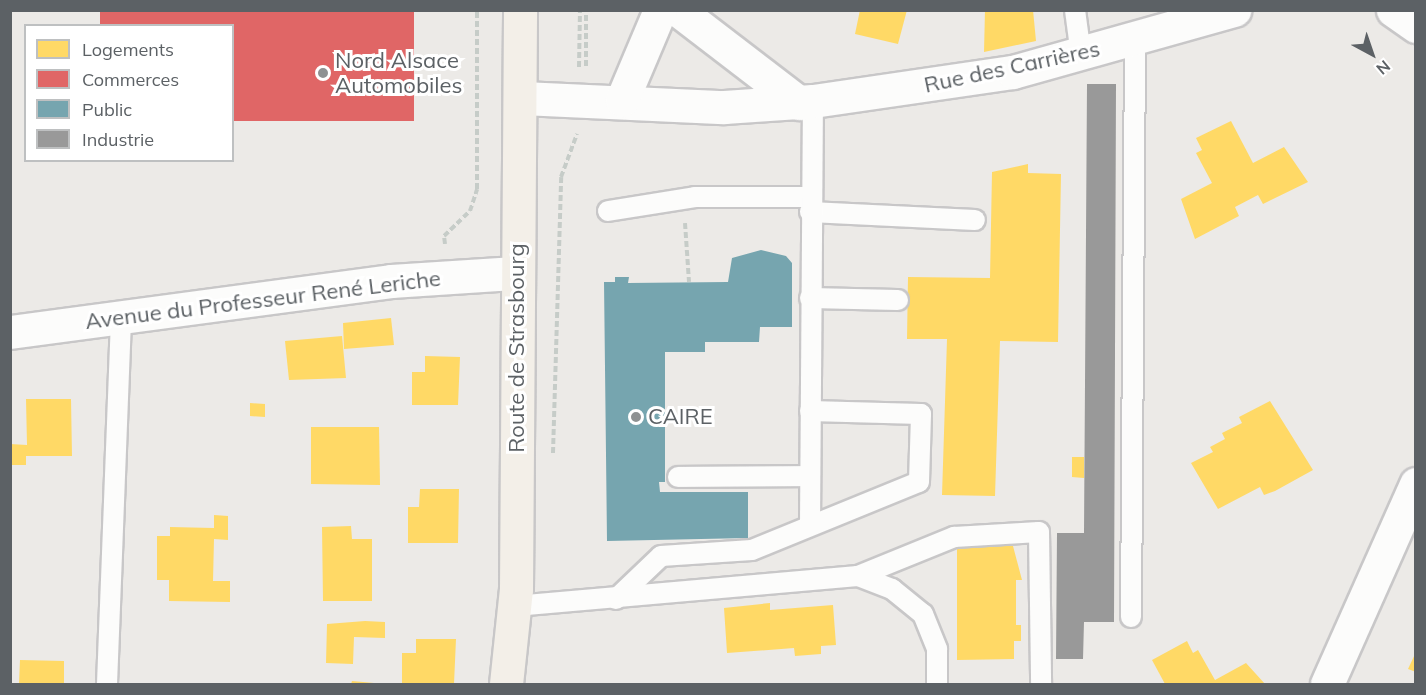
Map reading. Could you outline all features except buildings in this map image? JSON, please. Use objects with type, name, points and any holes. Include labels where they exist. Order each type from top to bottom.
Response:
[{"type":"main road","name":"Route de Strasbourg","points":[[506,684],[515,606],[515,273],[522,98],[520,10]]},
{"type":"street","points":[[622,100],[660,10]]},
{"type":"street","points":[[678,10],[806,102]]},
{"type":"street","name":"Rue des Carrières","points":[[522,98],[622,100],[724,107],[806,102],[1013,72],[1228,13],[1261,10]]},
{"type":"street","points":[[1393,10],[1416,26]]},
{"type":"street","name":"Avenue du Professeur René Leriche","points":[[10,332],[391,281],[515,273]]},
{"type":"street","points":[[1327,684],[1416,484]]},
{"type":"lane","points":[[1075,10],[1081,55]]},
{"type":"lane","points":[[1131,617],[1135,40]]},
{"type":"lane","points":[[806,102],[810,204],[810,525]]},
{"type":"lane","points":[[608,210],[684,198],[810,204],[975,220]]},
{"type":"lane","points":[[810,298],[898,300]]},
{"type":"lane","points":[[108,684],[121,318]]},
{"type":"lane","points":[[615,599],[661,556],[752,550],[920,482],[921,414],[810,411]]},
{"type":"lane","points":[[678,477],[809,476]]},
{"type":"lane","points":[[515,606],[858,576],[946,539],[1039,532],[1041,684]]},
{"type":"lane","points":[[858,576],[892,588],[923,614],[938,649],[937,684]]},
{"type":"path","points":[[444,236],[470,211],[477,189],[477,10]]},
{"type":"path","points":[[579,10],[579,78]]},
{"type":"path","points":[[586,15],[586,78]]},
{"type":"path","points":[[553,463],[561,177],[579,124]]},
{"type":"path","points":[[684,198],[689,282]]},
{"type":"place","name":"Nord Alsace Automobiles","points":[[323,73]]},
{"type":"place","name":"CAIRE","points":[[636,417]]}]
